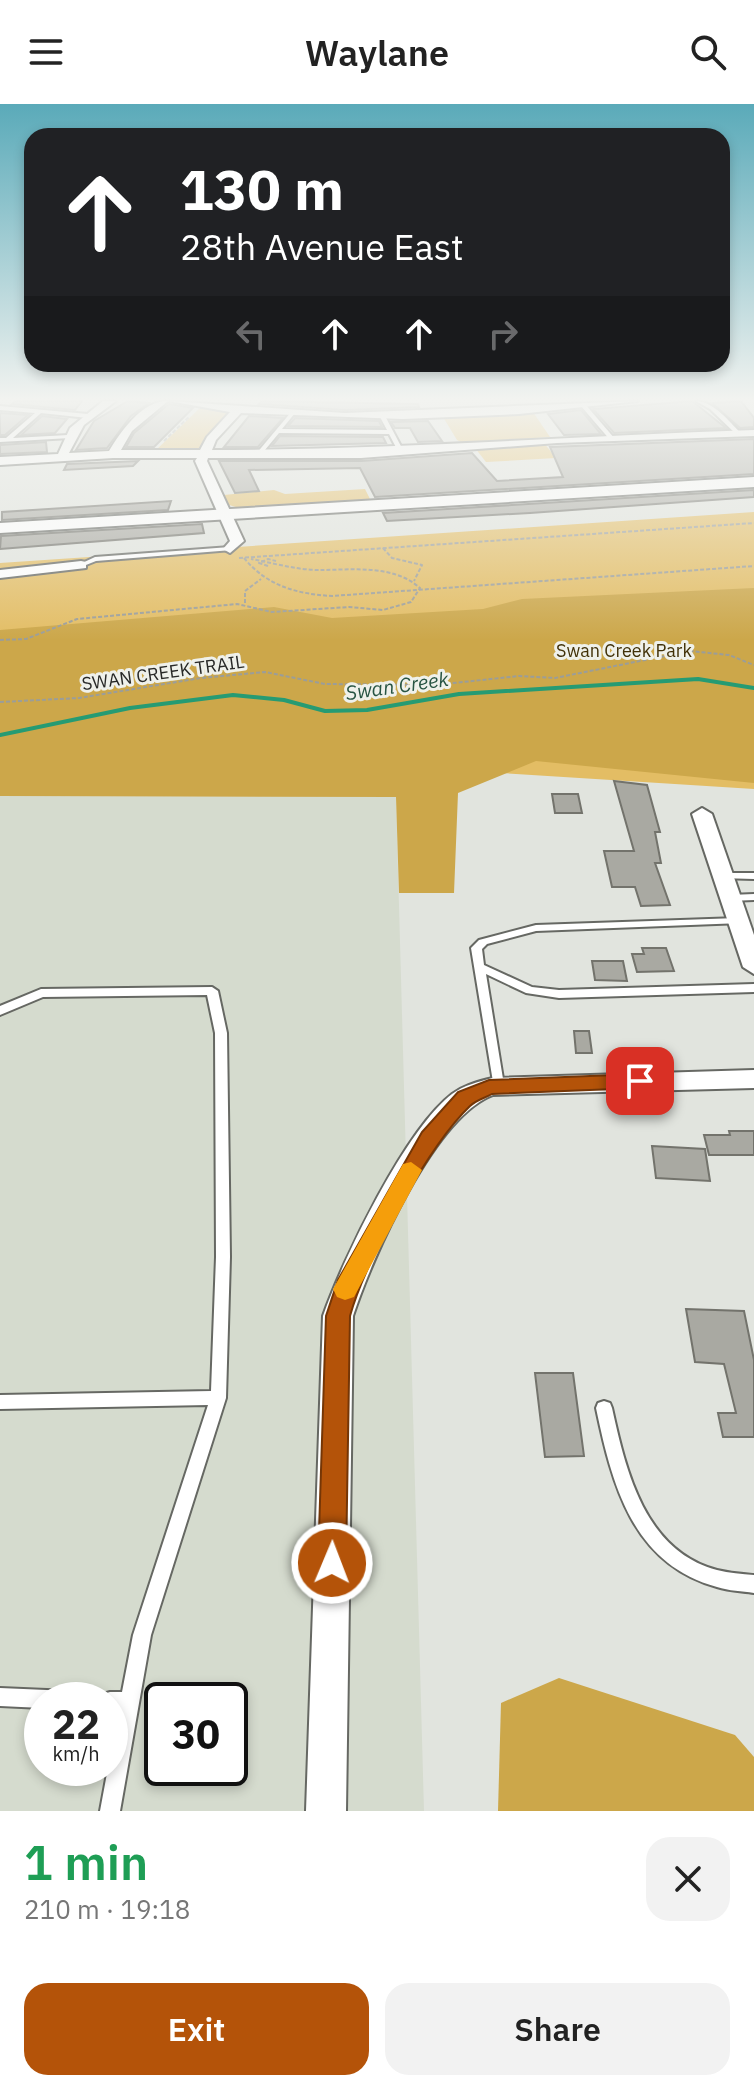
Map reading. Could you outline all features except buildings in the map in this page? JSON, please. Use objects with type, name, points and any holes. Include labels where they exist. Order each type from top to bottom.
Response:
[{"type":"street","points":[[210,481],[237,541],[230,549]]},
{"type":"street","points":[[0,528],[754,482]]},
{"type":"street","points":[[0,574],[81,565]]},
{"type":"street","points":[[702,814],[754,967]]},
{"type":"street","points":[[326,1811],[338,1316],[346,1287],[429,1137],[465,1098],[498,1085],[754,1079]]},
{"type":"lane","points":[[81,565],[95,559],[230,549]]},
{"type":"lane","points":[[723,876],[754,876]]},
{"type":"lane","points":[[730,898],[754,897]]},
{"type":"lane","points":[[498,1085],[476,948],[483,942],[528,929],[738,921]]},
{"type":"lane","points":[[479,967],[530,990],[559,994],[754,988]]},
{"type":"lane","points":[[0,1011],[41,993],[212,991],[221,1033],[223,1257],[218,1398],[142,1635],[110,1811]]},
{"type":"lane","points":[[0,1402],[218,1398]]},
{"type":"lane","points":[[604,1408],[627,1499],[660,1547],[695,1572],[730,1583],[754,1584]]},
{"type":"lane","points":[[0,1697],[24,1698]]},
{"type":"path","points":[[244,558],[754,523]]},
{"type":"path","points":[[383,548],[392,558],[422,565],[414,581]]},
{"type":"path","points":[[244,558],[317,570],[350,566],[414,581],[420,588]]},
{"type":"path","points":[[244,558],[261,579],[282,588],[323,596],[754,566]]},
{"type":"path","points":[[261,561],[276,561]]},
{"type":"path","points":[[261,561],[258,565],[268,566]]},
{"type":"path","points":[[245,605],[245,591],[261,579]]},
{"type":"path","points":[[0,640],[26,639],[77,619],[245,605],[272,612],[349,607],[383,610],[411,602],[420,588]]},
{"type":"path","name":"SWAN CREEK TRAIL","points":[[0,702],[79,698],[201,678],[265,672],[325,684],[435,685],[519,676],[555,678],[661,654],[690,651],[729,655],[754,665]]},
{"type":"shaded area","points":[[0,796],[396,797],[424,1811],[0,1811]]},
{"type":"green space","points":[[365,489],[371,501],[239,508],[226,504],[224,495],[274,490],[285,494]]},
{"type":"green space","name":"Swan Creek Park","points":[[754,512],[754,789],[454,770],[0,769],[0,563]]},
{"type":"green space","name":"Swan Creek Park","points":[[754,588],[754,783],[536,761],[458,793],[454,893],[399,893],[396,797],[0,796],[0,630],[274,607],[332,618],[483,609],[522,599]]},
{"type":"green space","points":[[559,1678],[735,1735],[754,1757],[754,1811],[498,1811],[501,1703]]},
{"type":"waterway","name":"Swan Creek","points":[[0,735],[130,708],[233,695],[284,700],[325,711],[367,710],[459,694],[698,679],[754,688]]},
{"type":"slow traffic","points":[[345,1289],[411,1170]]},
{"type":"route","points":[[332,1563],[338,1316],[346,1287],[429,1137],[465,1098],[489,1087],[516,1083],[640,1081]]}]
